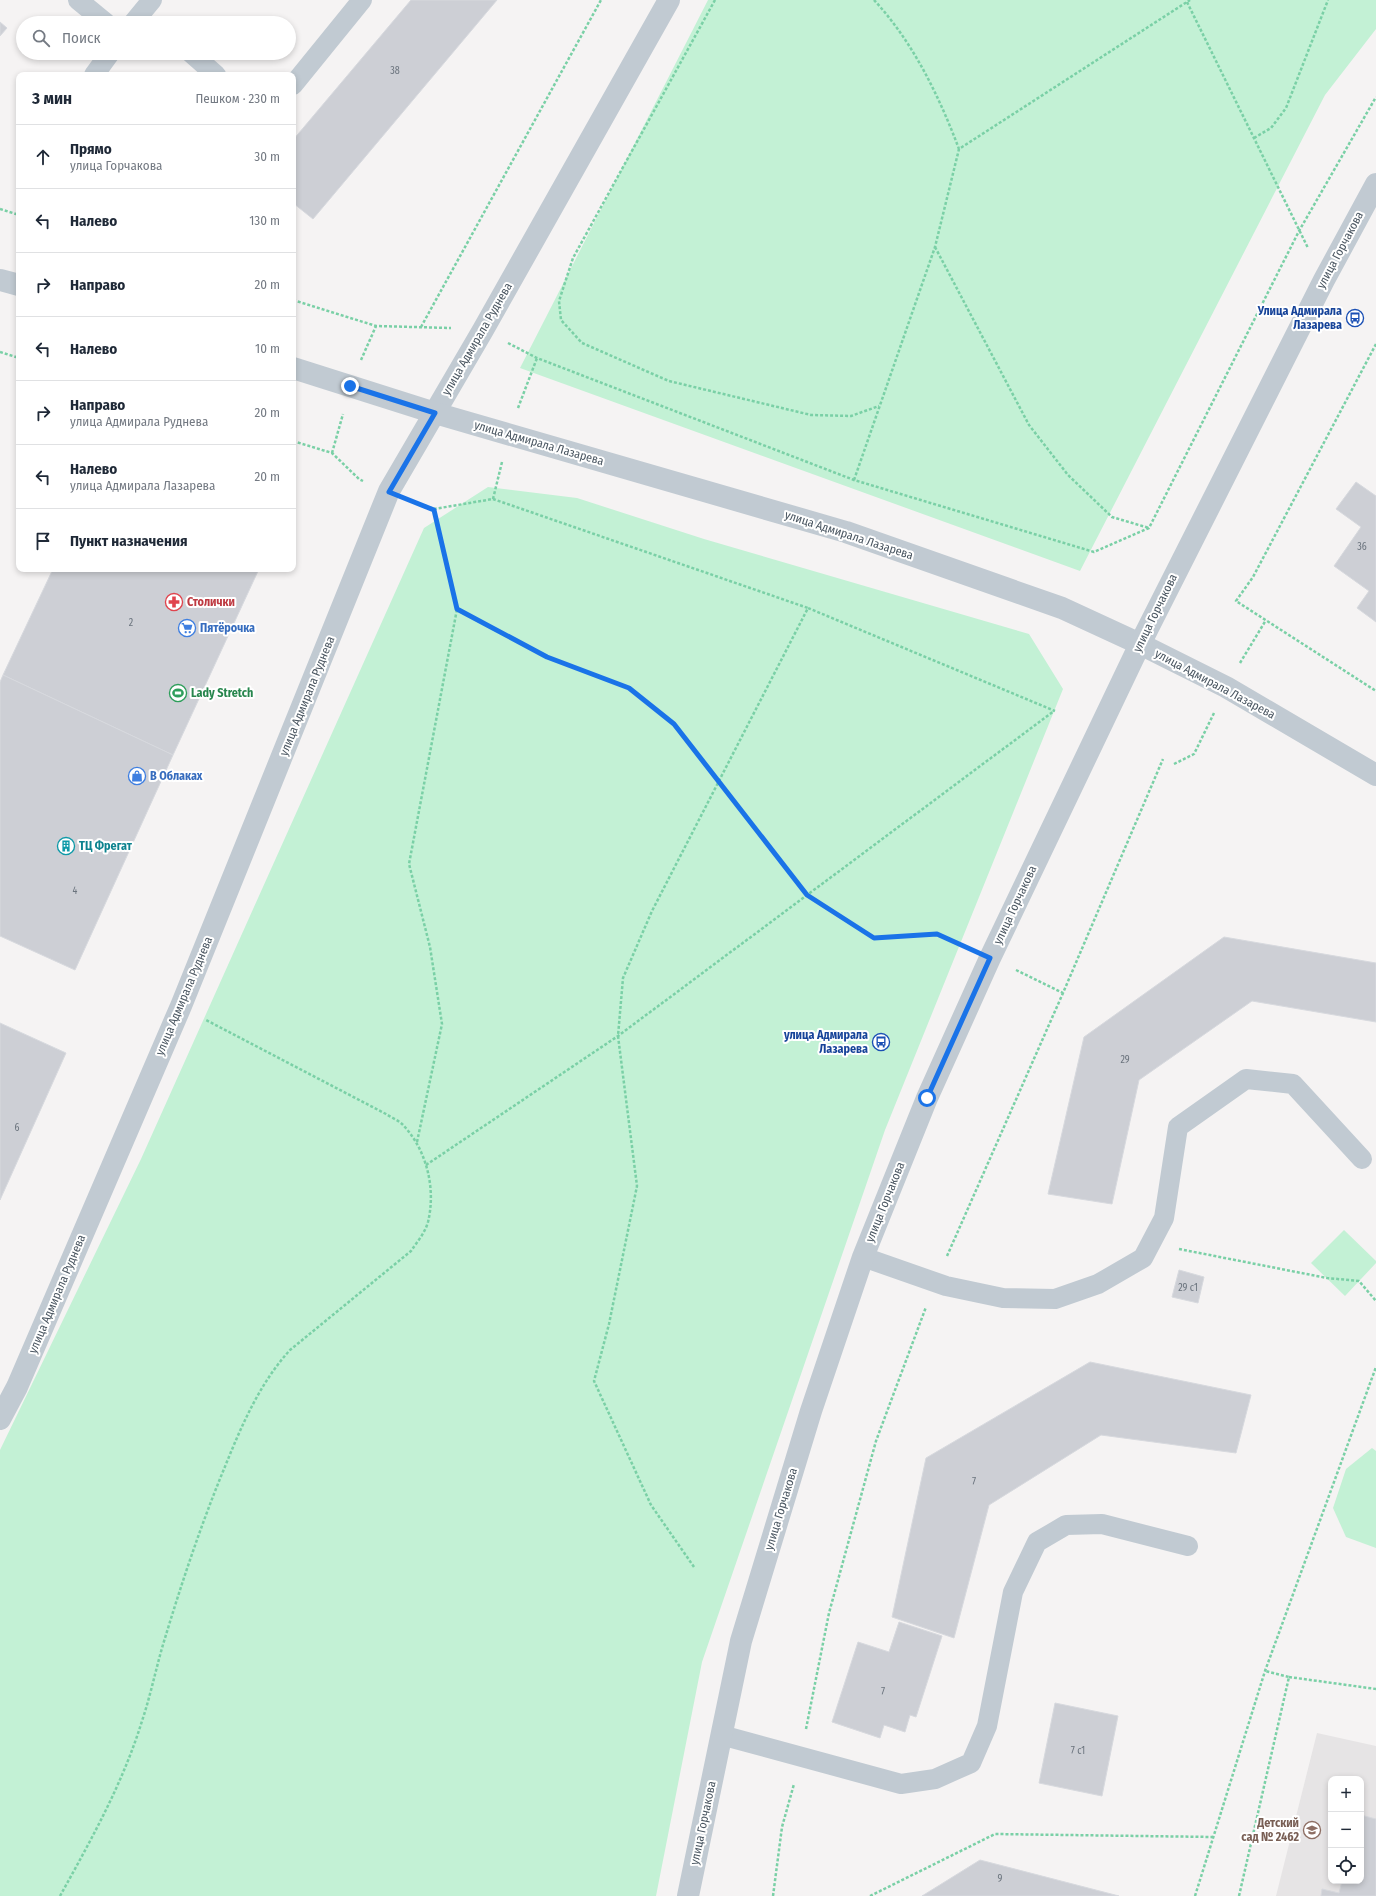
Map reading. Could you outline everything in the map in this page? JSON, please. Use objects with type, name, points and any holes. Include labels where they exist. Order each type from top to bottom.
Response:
[{"type":"street","name":"улица Адмирала Руднева","points":[[0,1419],[17,1387],[181,1006],[389,492],[483,330],[669,0]]},
{"type":"street","name":"улица Горчакова","points":[[688,1896],[741,1641],[811,1411],[863,1257],[927,1098],[990,958],[1140,644],[1324,280],[1376,184]]},
{"type":"street","points":[[0,280],[16,284]]},
{"type":"street","name":"улица Адмирала Лазарева","points":[[296,369],[435,413],[846,532],[1062,608],[1140,644],[1226,687],[1376,775]]},
{"type":"lane","points":[[78,0],[97,16]]},
{"type":"lane","points":[[296,81],[362,0]]},
{"type":"lane","points":[[96,72],[105,60]]},
{"type":"lane","points":[[198,60],[212,72]]},
{"type":"lane","points":[[863,1257],[936,1282],[1003,1298],[1055,1299],[1098,1284],[1143,1258],[1164,1218],[1178,1126],[1246,1079],[1293,1084],[1362,1159]]},
{"type":"lane","points":[[721,1735],[901,1784],[934,1779],[971,1763],[987,1726],[1013,1592],[1037,1542],[1066,1525],[1102,1524],[1188,1546]]},
{"type":"path","points":[[421,327],[601,0]]},
{"type":"path","points":[[715,0],[573,258],[559,301],[561,320],[582,343],[669,381],[811,415],[851,416],[879,406]]},
{"type":"path","points":[[854,480],[935,247],[959,149],[950,126],[912,48],[874,0]]},
{"type":"path","points":[[959,149],[1190,0]]},
{"type":"path","points":[[1254,138],[1271,128],[1286,108],[1328,0]]},
{"type":"path","points":[[1187,2],[1324,280]]},
{"type":"path","points":[[296,301],[376,326],[483,330],[537,358],[854,480],[1094,552],[1149,528],[1299,231],[1376,97]]},
{"type":"path","points":[[0,208],[16,214]]},
{"type":"path","points":[[935,247],[1029,425],[1068,475],[1112,516],[1149,528]]},
{"type":"path","points":[[1376,344],[1253,577],[1236,601],[1376,691]]},
{"type":"path","points":[[0,352],[16,357]]},
{"type":"path","points":[[296,442],[332,453],[359,479],[434,510],[494,499],[808,608],[1055,711],[618,1036],[426,1165]]},
{"type":"path","points":[[417,1143],[442,1024],[430,947],[409,864],[457,609],[434,510]]},
{"type":"path","points":[[694,1568],[650,1505],[594,1381],[609,1324],[637,1186],[618,1036],[623,978],[652,910],[808,608]]},
{"type":"path","points":[[457,609],[547,657],[629,688],[674,724],[807,895],[874,938],[937,934],[1063,993]]},
{"type":"path","points":[[773,1896],[782,1827],[802,1757],[829,1613],[876,1441],[936,1282],[1063,993],[1163,759]]},
{"type":"path","points":[[60,1896],[92,1838],[128,1760],[142,1722],[165,1641],[201,1527],[232,1450],[255,1401],[276,1365],[290,1350],[406,1256],[421,1237],[428,1222],[430,1202],[426,1165],[417,1143],[403,1125],[386,1114],[181,1006]]},
{"type":"path","points":[[1150,1243],[1327,1278],[1359,1281],[1376,1301]]},
{"type":"path","points":[[1195,1896],[1265,1671],[1376,1366]]},
{"type":"path","points":[[1265,1671],[1289,1677],[1376,1689]]},
{"type":"path","points":[[1239,1896],[1289,1677]]},
{"type":"path","points":[[870,1896],[995,1834],[1213,1837]]},
{"type":"shaded area","name":"Детский сад № 2462","points":[[1317,1733],[1376,1746],[1376,1896],[1276,1896]]},
{"type":"green space","points":[[708,0],[1376,0],[1376,29],[1325,95],[1080,571],[520,368]]},
{"type":"green space","points":[[488,487],[577,498],[704,539],[1029,634],[1063,689],[885,1130],[702,1662],[656,1896],[0,1896],[0,1450],[141,1159],[424,528]]},
{"type":"green space","points":[[1344,1230],[1376,1261],[1376,1263],[1345,1296],[1311,1263]]},
{"type":"green space","points":[[1372,1448],[1376,1451],[1376,1548],[1346,1537],[1333,1508],[1346,1469]]},
{"type":"building","points":[[411,0],[497,0],[313,219],[296,205],[296,136]]},
{"type":"building","points":[[0,22],[7,28],[0,36]]},
{"type":"building","points":[[1356,482],[1376,496],[1376,622],[1357,608],[1369,591],[1334,566],[1361,527],[1336,509]]},
{"type":"building","points":[[52,572],[258,572],[173,755],[3,675]]},
{"type":"building","name":"ТЦ Фрегат","points":[[3,675],[173,755],[75,970],[0,936],[0,682]]},
{"type":"building","points":[[1224,937],[1376,963],[1376,1022],[1252,1001],[1139,1080],[1112,1204],[1048,1194],[1084,1037]]},
{"type":"building","points":[[0,1023],[66,1053],[0,1200]]},
{"type":"building","points":[[1179,1270],[1204,1277],[1198,1303],[1172,1297]]},
{"type":"building","points":[[1090,1362],[1251,1395],[1236,1453],[1101,1435],[989,1505],[954,1638],[892,1617],[926,1458]]},
{"type":"building","points":[[899,1622],[942,1636],[916,1717],[910,1715],[905,1732],[884,1725],[880,1738],[832,1722],[858,1642],[889,1652]]},
{"type":"building","points":[[1055,1703],[1118,1716],[1102,1796],[1039,1783]]},
{"type":"building","points":[[1364,1816],[1376,1819],[1376,1896],[1321,1896],[1322,1889],[1339,1893],[1341,1884],[1364,1884]]},
{"type":"building","points":[[980,1860],[1119,1896],[922,1896]]},
{"type":"place","name":"Улица Адмирала Лазарева","points":[[1355,318]]},
{"type":"place","name":"Столички","points":[[174,602]]},
{"type":"place","name":"Пятёрочка","points":[[187,628]]},
{"type":"place","name":"Lady Stretch","points":[[178,693]]},
{"type":"place","name":"В Облаках","points":[[137,776]]},
{"type":"place","name":"ТЦ Фрегат","points":[[66,846]]},
{"type":"place","name":"улица Адмирала Лазарева","points":[[881,1042]]},
{"type":"place","name":"Детский сад № 2462","points":[[1312,1830]]},
{"type":"route","points":[[350,386],[435,413],[389,492],[434,510],[457,609],[547,657],[629,688],[674,724],[807,895],[874,938],[937,934],[990,958],[927,1098]]}]
